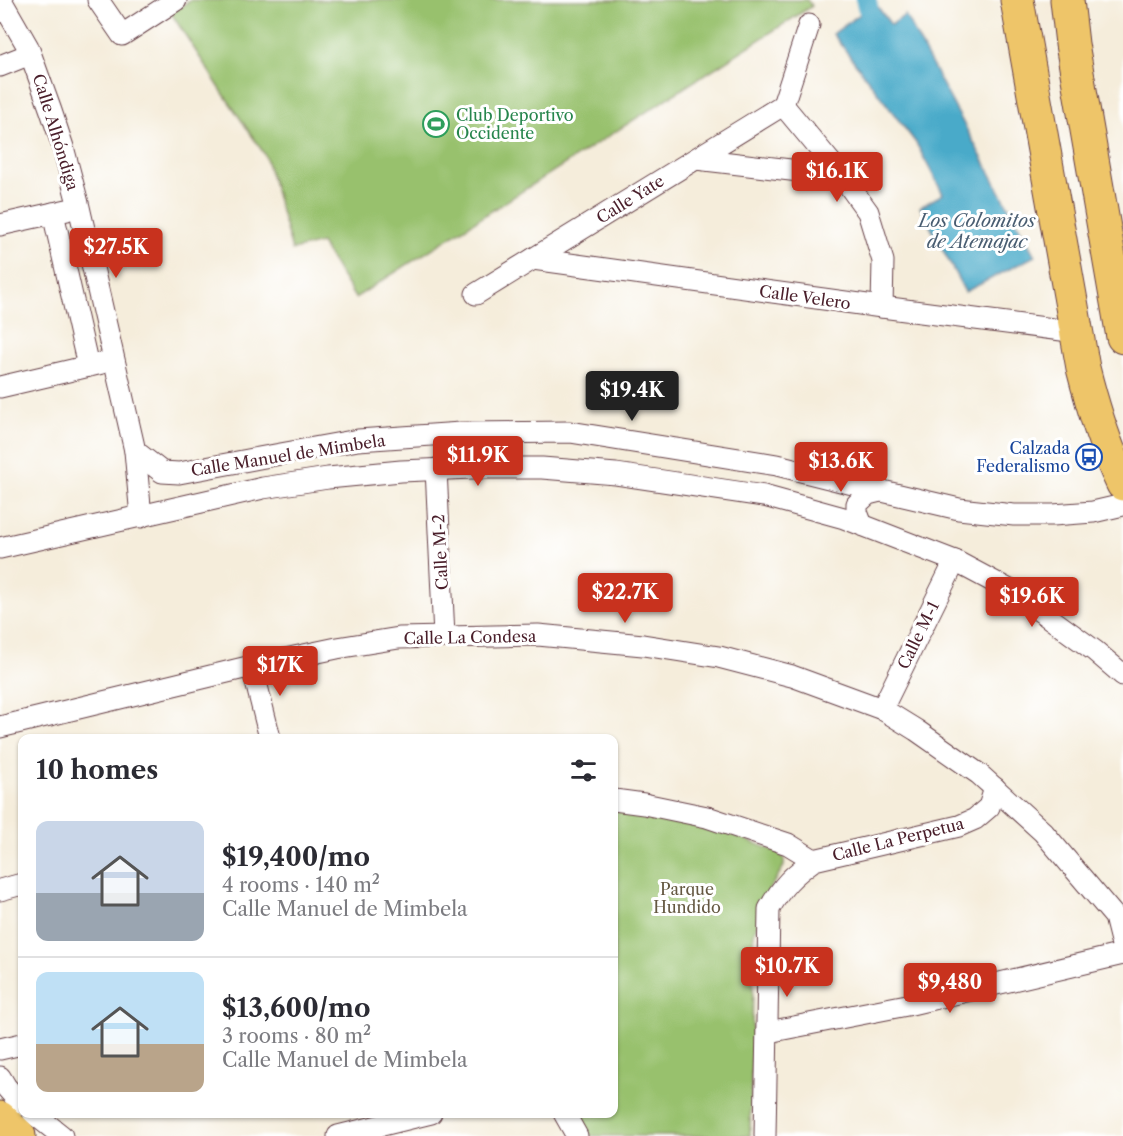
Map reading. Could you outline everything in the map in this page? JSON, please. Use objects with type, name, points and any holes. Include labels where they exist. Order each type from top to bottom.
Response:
[{"type":"main road","points":[[1017,0],[1083,368],[1103,437],[1123,484]]},
{"type":"main road","points":[[1067,0],[1072,45],[1123,337]]},
{"type":"main road","points":[[0,1118],[19,1136]]},
{"type":"street","name":"Calle Alhóndiga","points":[[1,0],[30,54],[63,147],[135,451],[141,517]]},
{"type":"street","points":[[98,0],[123,35],[176,0]]},
{"type":"street","points":[[809,25],[783,105],[842,176],[868,212],[883,261],[882,307]]},
{"type":"street","points":[[0,66],[30,54]]},
{"type":"street","name":"Calle Yate","points":[[476,294],[783,105]]},
{"type":"street","points":[[696,159],[842,176]]},
{"type":"street","points":[[0,225],[79,207]]},
{"type":"street","name":"Calle Alhóndiga","points":[[53,213],[88,366]]},
{"type":"street","name":"Calle Velero","points":[[533,259],[1077,332]]},
{"type":"street","points":[[0,387],[114,360]]},
{"type":"street","name":"Calle Manuel de Mimbela","points":[[135,451],[162,472],[179,473],[358,440],[461,433],[570,432],[777,465],[959,509],[1014,515],[1053,515],[1094,512],[1123,505]]},
{"type":"street","name":"Calle Manuel de Mimbela","points":[[0,548],[263,488],[328,478],[436,469],[542,468],[616,474],[764,496],[862,525],[955,561],[1015,593],[1095,651],[1123,675]]},
{"type":"street","name":"Calle M-2","points":[[436,469],[444,636]]},
{"type":"street","points":[[828,514],[839,512],[848,504],[849,498],[840,481]]},
{"type":"street","points":[[862,525],[857,512],[857,504],[868,494],[880,491]]},
{"type":"street","name":"Calle M-1","points":[[882,709],[955,561]]},
{"type":"street","name":"Calle La Condesa","points":[[0,728],[252,666],[347,646],[399,638],[538,635],[644,645],[719,657],[792,676],[882,709],[979,774],[1043,832],[1119,917],[1123,949]]},
{"type":"street","points":[[252,666],[269,734]]},
{"type":"street","name":"Calle La Perpetua","points":[[618,801],[707,817],[788,844],[814,860],[958,826],[975,819],[989,807],[995,788]]},
{"type":"street","points":[[765,1136],[769,909],[779,891],[792,876],[814,860]]},
{"type":"street","points":[[0,890],[18,885]]},
{"type":"street","points":[[768,1032],[907,1005],[1123,954]]},
{"type":"street","points":[[0,1050],[18,1045]]},
{"type":"street","points":[[0,1077],[18,1100]]},
{"type":"street","points":[[39,1118],[62,1136]]},
{"type":"street","points":[[338,1136],[411,1118]]},
{"type":"street","points":[[567,1118],[577,1136]]},
{"type":"green space","name":"Club Deportivo Occidente","points":[[191,0],[807,0],[812,6],[355,298],[321,243],[292,250],[265,155],[171,13]]},
{"type":"green space","name":"Parque Hundido","points":[[618,811],[668,818],[724,831],[780,853],[784,858],[784,866],[769,890],[754,933],[750,1136],[585,1136],[575,1118],[618,1118]]},
{"type":"water","name":"Los Colomitos de Atemajac","points":[[875,3],[891,25],[905,15],[1035,256],[965,292],[920,207],[943,194],[916,143],[833,34]]},
{"type":"waterway","points":[[866,0],[868,8]]},
{"type":"place","name":"Club Deportivo Occidente","points":[[436,124]]},
{"type":"place","name":"Calzada Federalismo","points":[[1089,457]]}]
